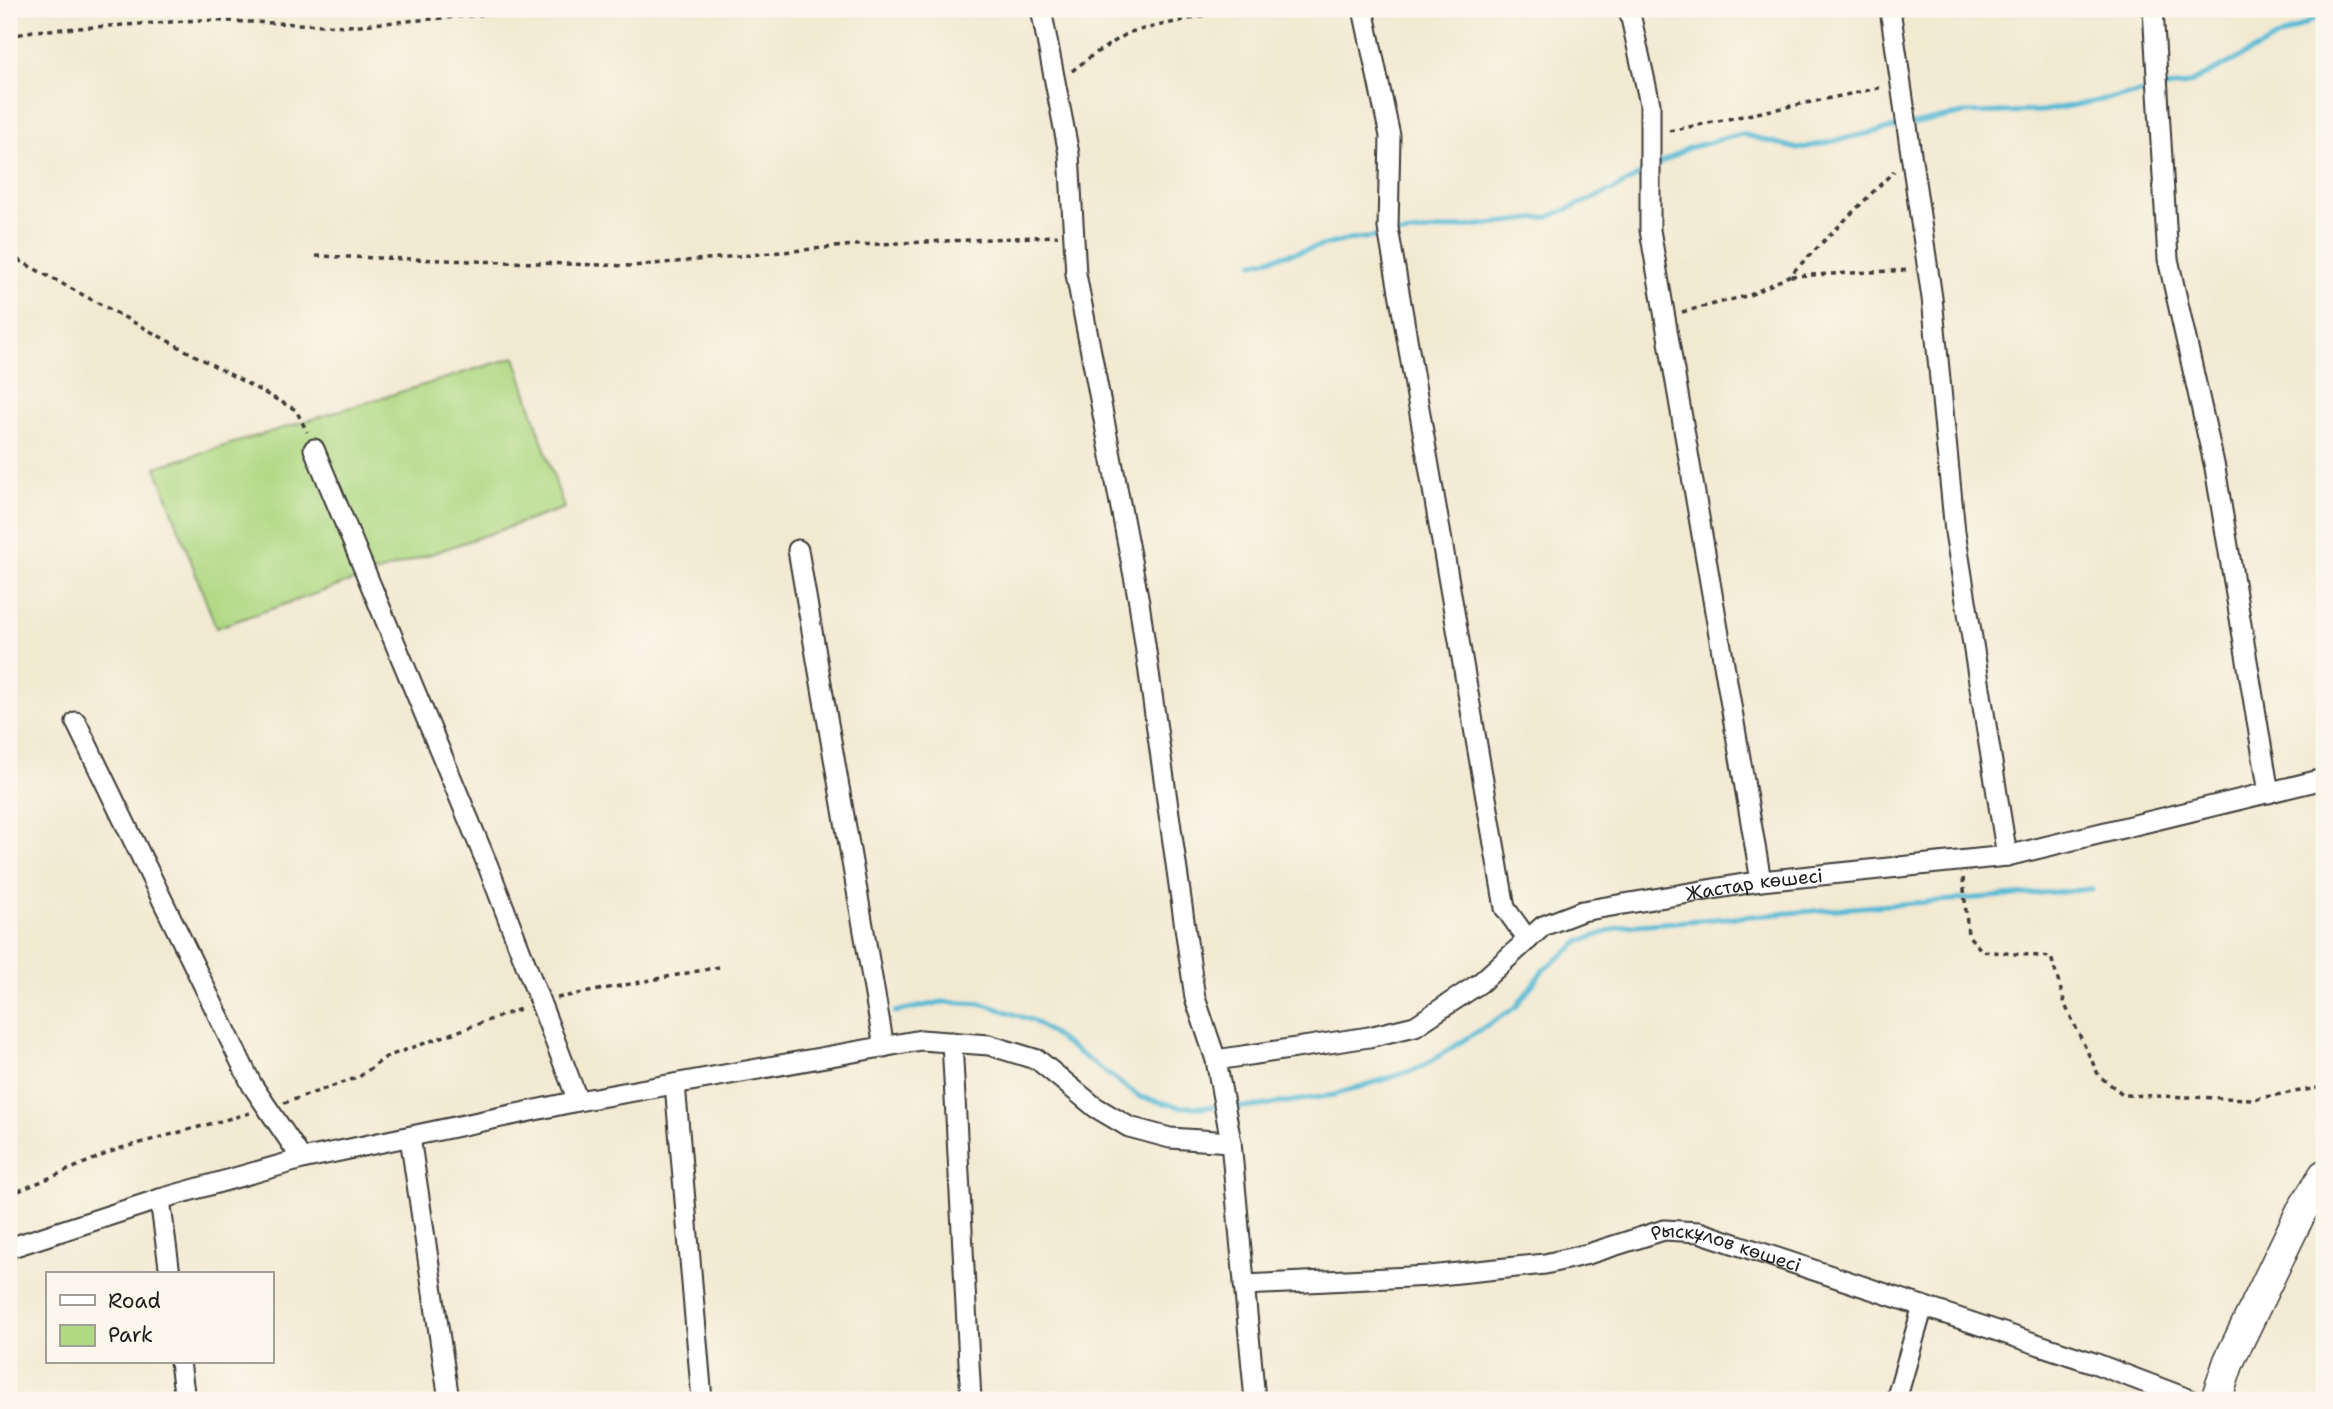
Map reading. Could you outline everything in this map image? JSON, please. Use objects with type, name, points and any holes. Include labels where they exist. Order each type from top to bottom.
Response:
[{"type":"main road","points":[[2216,1400],[2229,1362],[2301,1212],[2324,1175]]},
{"type":"street","points":[[1041,9],[1069,154],[1076,274],[1139,602],[1195,998],[1216,1060],[1231,1142],[1255,1400]]},
{"type":"street","points":[[1363,9],[1390,136],[1388,228],[1505,908],[1528,940]]},
{"type":"street","points":[[1629,9],[1650,104],[1650,230],[1761,881]]},
{"type":"street","points":[[1891,9],[1927,269],[1955,532],[2007,856]]},
{"type":"street","points":[[2154,9],[2168,258],[2215,468],[2269,793]]},
{"type":"street","points":[[314,449],[488,866],[578,1101]]},
{"type":"street","points":[[798,550],[884,1047]]},
{"type":"street","points":[[76,722],[252,1085],[303,1159]]},
{"type":"street","name":"Жастар көшесі","points":[[1216,1060],[1369,1037],[1415,1026],[1480,983],[1543,926],[1582,911],[1761,881],[2007,856],[2324,779]]},
{"type":"street","points":[[9,1248],[160,1199],[303,1159],[578,1101],[921,1040],[989,1045],[1038,1060],[1095,1107],[1129,1127],[1170,1139],[1231,1142]]},
{"type":"street","points":[[952,1042],[971,1400]]},
{"type":"street","points":[[675,1084],[702,1400]]},
{"type":"street","points":[[410,1136],[449,1400]]},
{"type":"street","points":[[160,1199],[170,1272]]},
{"type":"street","name":"Рыскұлов көшесі","points":[[1244,1285],[1430,1276],[1545,1264],[1588,1254],[1664,1230],[1699,1232],[2094,1363],[2191,1400]]},
{"type":"street","points":[[1896,1400],[1923,1306]]},
{"type":"street","points":[[180,1364],[185,1400]]},
{"type":"path","points":[[9,37],[33,31],[201,20],[348,26],[551,9]]},
{"type":"path","points":[[1056,85],[1094,54],[1130,32],[1234,9]]},
{"type":"path","points":[[1649,135],[1902,84]]},
{"type":"path","points":[[1665,321],[1688,309],[1749,295],[1789,276],[1911,153]]},
{"type":"path","points":[[316,256],[632,267],[856,244],[1074,235]]},
{"type":"path","points":[[9,255],[296,410],[314,449]]},
{"type":"path","points":[[1789,276],[1927,269]]},
{"type":"path","points":[[1961,862],[1968,935],[1982,951],[2051,957],[2066,1007],[2099,1076],[2124,1095],[2253,1099],[2324,1087]]},
{"type":"path","points":[[9,1195],[118,1149],[268,1108],[359,1077],[386,1057],[540,1002],[724,966]]},
{"type":"green space","points":[[515,357],[564,508],[216,628],[156,467]]},
{"type":"waterway","points":[[1912,124],[1964,113],[2043,111],[2188,84],[2324,14]]},
{"type":"waterway","points":[[1654,167],[1688,148],[1742,134],[1798,149],[1902,126]]},
{"type":"waterway","points":[[1393,235],[1549,217],[1613,190],[1645,172]]},
{"type":"waterway","points":[[1253,263],[1346,240],[1384,236]]},
{"type":"waterway","points":[[1230,1107],[1253,1107],[1334,1095],[1420,1068],[1516,1007],[1543,970],[1581,941],[1624,926],[2092,889]]},
{"type":"waterway","points":[[895,1012],[942,1002],[984,1004],[1034,1021],[1140,1097],[1180,1107],[1220,1107]]}]
